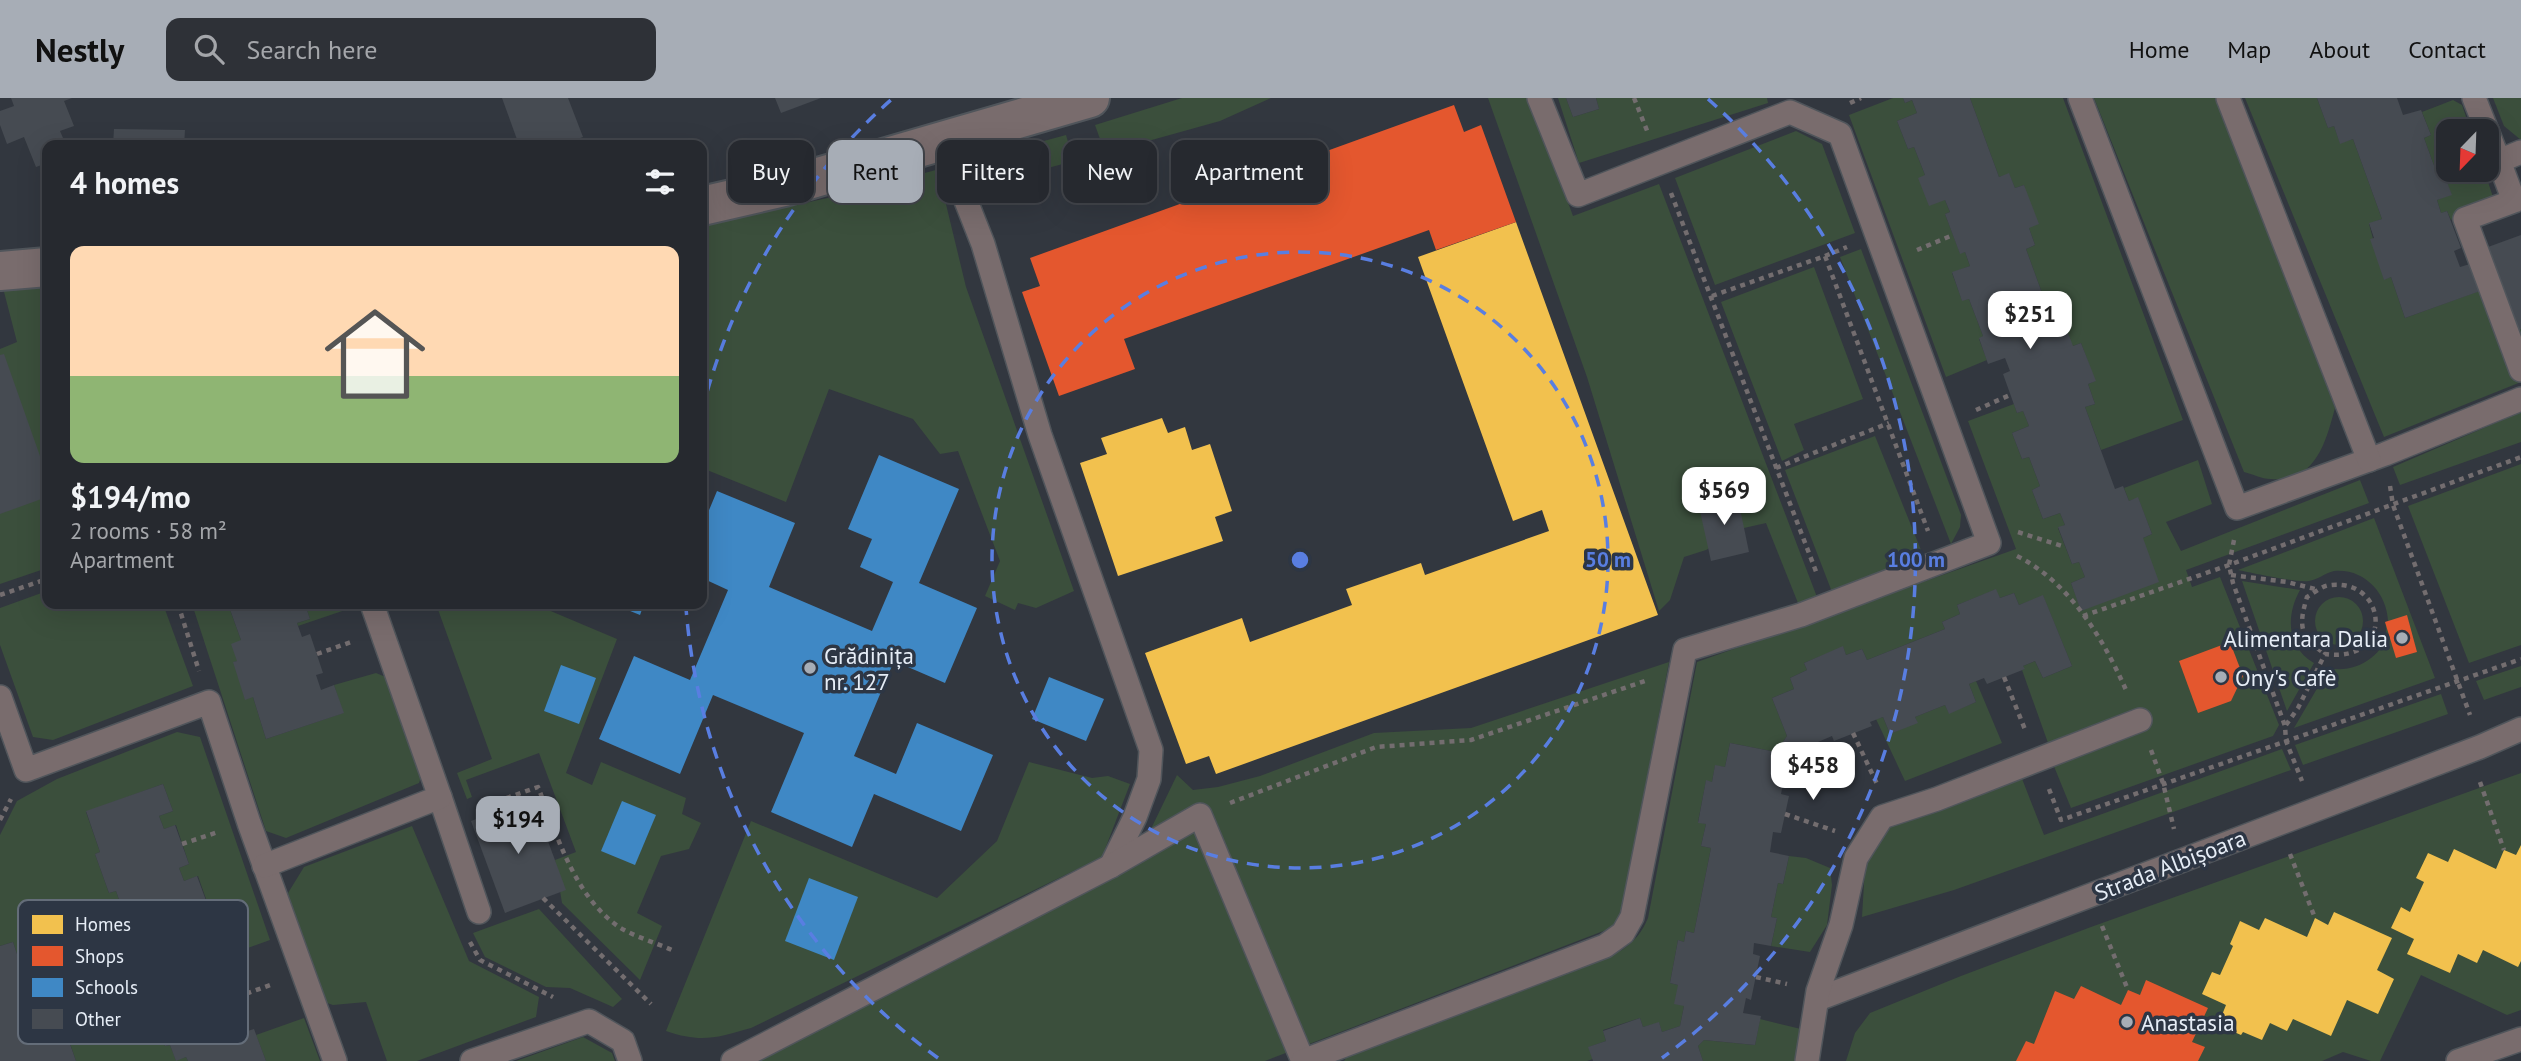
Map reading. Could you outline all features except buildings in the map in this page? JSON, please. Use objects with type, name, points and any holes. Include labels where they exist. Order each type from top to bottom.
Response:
[{"type":"street","points":[[942,140],[1090,98]]},
{"type":"street","points":[[707,205],[784,187],[937,141]]},
{"type":"street","points":[[0,271],[42,267]]},
{"type":"lane","points":[[733,1061],[1111,866],[1200,815],[1303,1061],[1605,946],[1623,933],[1632,917],[1685,650],[1801,615],[1989,543],[1840,134],[1790,112],[1578,195],[1539,98]]},
{"type":"lane","points":[[2080,98],[2237,508],[2377,457],[2521,399]]},
{"type":"lane","points":[[2228,98],[2377,457]]},
{"type":"lane","points":[[2474,98],[2482,119]]},
{"type":"lane","points":[[2521,152],[2499,161],[2514,201],[2465,219],[2521,370]]},
{"type":"lane","points":[[967,203],[983,244],[1040,435],[1151,750],[1149,779],[1135,817],[1111,866]]},
{"type":"lane","points":[[374,609],[478,912]]},
{"type":"lane","points":[[0,697],[26,770],[209,702],[264,866],[335,1061]]},
{"type":"lane","points":[[1807,1061],[1818,991],[1841,925],[1856,859],[1882,817],[1937,799],[2140,720]]},
{"type":"lane","name":"Strada Albișoara","points":[[1818,999],[2521,729]]},
{"type":"lane","points":[[264,866],[443,808]]},
{"type":"lane","points":[[472,1061],[589,1021],[623,1041],[630,1061]]},
{"type":"lane","points":[[2458,1061],[2521,1039]]},
{"type":"path","points":[[1634,98],[1829,604]]},
{"type":"path","points":[[1712,296],[1825,256],[1940,562]]},
{"type":"path","points":[[1776,468],[1889,423]]},
{"type":"path","points":[[2377,457],[2458,681],[2474,749],[2504,850]]},
{"type":"path","points":[[2083,616],[2521,457]]},
{"type":"path","points":[[2237,508],[2229,565],[2231,575],[2285,726],[2286,741],[2313,810]]},
{"type":"path","points":[[1989,543],[2017,532],[2065,547]]},
{"type":"path","points":[[1989,543],[2022,559],[2058,585],[2083,616],[2115,665],[2140,720],[2163,783],[2181,860]]},
{"type":"path","points":[[2231,575],[2287,582],[2319,590]]},
{"type":"path","points":[[0,595],[42,581]]},
{"type":"path","points":[[2329,584],[2353,587],[2366,597],[2376,612],[2376,628],[2365,648],[2344,657],[2325,654],[2307,640],[2301,619],[2307,597],[2329,584]]},
{"type":"path","points":[[180,609],[209,702]]},
{"type":"path","points":[[1200,815],[1376,747],[1471,740],[1522,724],[1663,675],[1685,650]]},
{"type":"path","points":[[2285,726],[2298,709],[2325,654]]},
{"type":"path","points":[[2004,677],[2061,820],[2521,659]]},
{"type":"path","points":[[1853,733],[1890,813]]},
{"type":"path","points":[[443,808],[538,787],[564,850],[589,898],[620,927],[674,951]]},
{"type":"path","points":[[1785,814],[1866,842]]},
{"type":"path","points":[[2278,824],[2315,918]]},
{"type":"path","points":[[2089,895],[2128,990]]},
{"type":"path","points":[[544,898],[652,1004]]},
{"type":"path","points":[[478,912],[466,933],[480,960],[562,1001],[589,1021]]},
{"type":"green space","points":[[1182,98],[1271,98],[1220,121],[1152,140],[1100,140],[1095,125]]},
{"type":"green space","points":[[1488,98],[1530,98],[1573,216],[1659,184],[1817,597],[1798,603],[1766,523],[1744,528],[1706,550],[1684,557],[1670,600],[1659,611],[1587,377]]},
{"type":"green space","points":[[1558,98],[1566,98],[1573,117],[1599,109],[1596,98],[1767,98],[1768,103],[1579,163]]},
{"type":"green space","points":[[1893,98],[1903,98],[1905,103],[1912,100],[1917,113],[1897,121],[1908,149],[1914,147],[1925,175],[1945,200],[1950,212],[1945,214],[1960,253],[1965,252],[1970,266],[1952,273],[1962,300],[1969,299],[1983,336],[1979,339],[1987,360],[1946,377],[1849,115]]},
{"type":"green space","points":[[1970,98],[2063,98],[2183,420],[2101,450],[2085,407],[2095,404],[2088,384],[2095,381],[2081,343],[2073,346],[2058,337],[2026,249],[2035,245],[2029,228],[2024,185],[2015,188],[2009,174],[1999,177]]},
{"type":"green space","points":[[2094,98],[2217,98],[2335,408],[2323,446],[2309,467],[2299,474],[2271,479],[2244,472]]},
{"type":"green space","points":[[2245,98],[2317,98],[2328,128],[2334,126],[2340,143],[2353,139],[2382,219],[2369,224],[2384,279],[2391,277],[2405,318],[2501,283],[2518,330],[2521,329],[2521,382],[2384,437]]},
{"type":"green space","points":[[2493,98],[2521,98],[2521,140],[2504,126]]},
{"type":"green space","points":[[2453,100],[2462,105],[2467,119],[2436,119],[2436,171],[2424,138],[2431,135],[2422,112]]},
{"type":"green space","points":[[1796,131],[1822,144],[1855,233],[1715,285],[1675,178]]},
{"type":"green space","points":[[1066,135],[1068,140],[1063,140],[1063,164],[1049,168],[1047,140]]},
{"type":"green space","points":[[937,170],[937,203],[946,203],[966,287],[1074,591],[1036,608],[1018,603],[1015,610],[985,596],[1000,561],[958,451],[940,454],[913,419],[829,389],[786,502],[707,470],[707,225],[828,198],[828,203],[923,203],[923,173]]},
{"type":"green space","points":[[2446,182],[2488,182],[2495,203],[2451,220],[2447,211],[2441,213],[2437,200],[2451,194]]},
{"type":"green space","points":[[1861,249],[1961,515],[1960,527],[1951,544],[1840,257]]},
{"type":"green space","points":[[1814,267],[1863,399],[1794,424],[1804,450],[1782,461],[1721,302]]},
{"type":"green space","points":[[42,284],[42,570],[0,584],[0,349],[17,342],[3,288]]},
{"type":"green space","points":[[2014,404],[2017,413],[2023,411],[2029,426],[2012,433],[2022,459],[2029,457],[2040,486],[2032,490],[2043,519],[2060,513],[2065,525],[2058,528],[2072,564],[2079,562],[2085,577],[2071,583],[2082,611],[2143,538],[2152,534],[2138,498],[2129,501],[2124,488],[2198,460],[2212,504],[2166,522],[2181,551],[2360,480],[2369,503],[2186,570],[2192,587],[2220,577],[2279,725],[2273,736],[2071,808],[2051,759],[2053,757],[2022,670],[2023,666],[2035,661],[2043,678],[2072,666],[2043,596],[2019,605],[2014,593],[2000,598],[1995,590],[1957,605],[1960,614],[1942,622],[1945,629],[1867,660],[1862,649],[1846,655],[1843,647],[1804,663],[1807,670],[1790,678],[1794,689],[1772,698],[1787,736],[1776,752],[1730,743],[1725,767],[1715,766],[1712,782],[1706,781],[1698,822],[1706,824],[1701,846],[1711,848],[1694,933],[1686,931],[1684,942],[1678,940],[1670,983],[1678,985],[1684,1006],[1680,1026],[1662,1032],[1659,1023],[1643,1027],[1640,1018],[1603,1030],[1606,1041],[1589,1047],[1593,1059],[1587,1061],[1344,1061],[1348,1055],[1622,950],[1634,940],[1648,918],[1697,662],[2016,549],[1968,421]]},
{"type":"green space","points":[[2521,412],[2521,442],[2400,485],[2393,467]]},
{"type":"green space","points":[[1875,436],[1925,560],[1832,592],[1785,470]]},
{"type":"green space","points":[[2521,464],[2521,645],[2469,663],[2408,506]]},
{"type":"green space","points":[[2374,518],[2435,678],[2294,728],[2329,668],[2350,668],[2370,659],[2378,652],[2386,633],[2387,611],[2372,584],[2345,571],[2334,571],[2303,581],[2238,570]]},
{"type":"green space","points":[[2242,581],[2300,590],[2292,610],[2291,630],[2298,648],[2314,663],[2287,711]]},
{"type":"green space","points":[[42,593],[42,609],[165,609],[193,686],[53,740],[33,737],[0,645],[0,608]]},
{"type":"green space","points":[[2339,597],[2356,604],[2363,621],[2356,638],[2339,645],[2322,638],[2315,621],[2322,604]]},
{"type":"green space","points":[[194,609],[230,609],[241,640],[237,661],[234,662],[253,697],[266,739],[343,713],[334,685],[376,673],[388,678],[421,777],[419,783],[286,838],[266,831]]},
{"type":"green space","points":[[307,609],[348,609],[298,626],[297,623],[310,619]]},
{"type":"green space","points":[[438,609],[546,609],[617,639],[566,773],[592,785],[601,762],[686,798],[682,814],[701,823],[689,849],[661,856],[637,913],[662,926],[640,980],[562,903],[555,860],[576,852],[539,753],[466,780],[472,797],[467,799],[457,773],[492,759]]},
{"type":"green space","points":[[1669,662],[1619,925],[1265,1061],[728,1061],[1128,870],[1135,862],[1177,775],[1193,790],[1218,787],[1260,776],[1374,733],[1471,728]]},
{"type":"green space","points":[[2521,666],[2521,687],[2484,700],[2476,681]]},
{"type":"green space","points":[[1976,681],[2002,743],[1905,781],[1876,719],[1883,717],[1890,734],[1917,722],[1915,717],[1945,705],[1949,713],[1976,702],[1969,684]]},
{"type":"green space","points":[[2441,694],[2448,714],[2303,765],[2295,745]]},
{"type":"green space","points":[[177,732],[200,737],[270,940],[248,948],[248,900],[206,900],[198,876],[184,881],[179,868],[189,864],[176,825],[164,829],[159,816],[173,811],[163,784],[86,812],[100,852],[95,854],[109,893],[116,891],[119,900],[18,900],[18,957],[13,942],[0,946],[0,835],[17,801],[57,779]]},
{"type":"green space","points":[[2282,749],[2291,770],[1954,890],[1862,917],[1865,867],[1876,824],[2019,771],[2044,835]]},
{"type":"green space","points":[[1029,762],[1092,778],[1108,776],[1130,784],[1102,857],[751,1028],[708,1038],[689,1037],[666,1031],[751,821],[937,898],[997,841]]},
{"type":"green space","points":[[2521,773],[2521,1010],[2507,1015],[2421,975],[2380,1061],[2371,1061],[2343,1052],[2322,1061],[1846,1061],[1855,1033],[1870,1013],[2091,927]]},
{"type":"green space","points":[[412,826],[469,961],[539,997],[536,1017],[417,1061],[387,1061],[366,1002],[333,1005],[321,1001],[288,893],[304,867]]},
{"type":"green space","points":[[1789,856],[1806,858],[1830,868],[1832,885],[1827,925],[1810,952],[1771,946],[1777,918],[1771,917],[1778,883],[1783,884]]},
{"type":"green space","points":[[539,909],[622,999],[613,1007],[570,988],[546,987],[485,957],[473,933]]},
{"type":"green space","points":[[304,1018],[320,1061],[266,1061],[256,1035]]},
{"type":"green space","points":[[1760,1019],[1801,1029],[1804,1061],[1703,1061],[1698,1046],[1704,1040],[1755,1045]]},
{"type":"green space","points":[[583,1037],[612,1053],[615,1061],[516,1061]]},
{"type":"green space","points":[[70,1044],[164,1044],[170,1045],[176,1060],[186,1057],[188,1061],[76,1061]]},
{"type":"place","name":"Alimentara Dalia","points":[[2402,638]]},
{"type":"place","name":"Grădinița nr. 127","points":[[810,668]]},
{"type":"place","name":"Ony's Cafè","points":[[2221,677]]},
{"type":"place","name":"Anastasia","points":[[2127,1022]]}]
